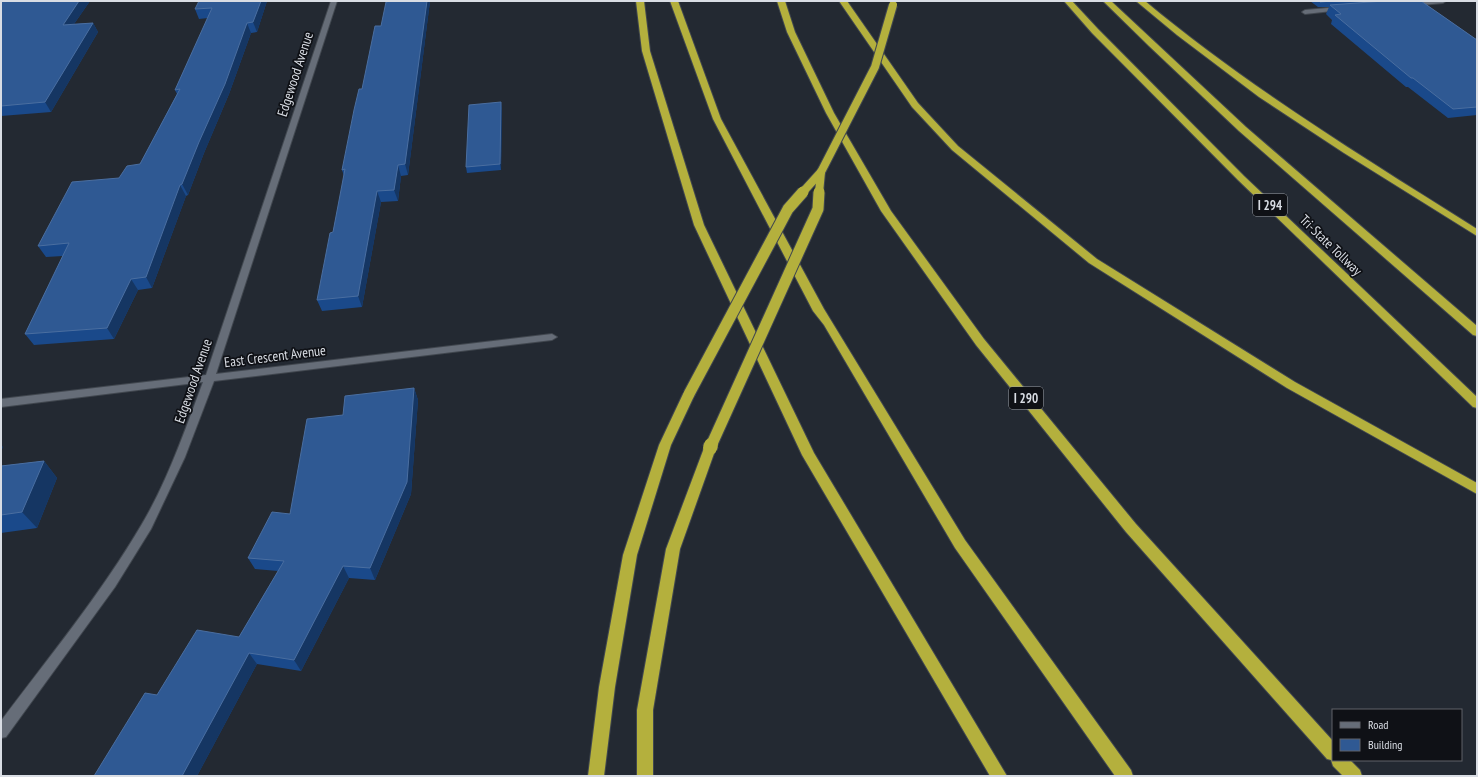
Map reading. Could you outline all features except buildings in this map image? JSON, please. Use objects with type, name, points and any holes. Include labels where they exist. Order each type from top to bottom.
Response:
[{"type":"highway","points":[[640,1],[646,50],[699,225],[808,455],[999,776]]},
{"type":"highway","points":[[674,1],[717,119],[819,311],[828,323],[960,544],[1125,776]]},
{"type":"highway","name":"I 290","points":[[781,1],[791,32],[827,106],[883,204],[980,342],[1131,528],[1332,752]]},
{"type":"highway","points":[[843,1],[915,105],[955,148],[1093,261],[1291,385],[1477,489]]},
{"type":"highway","name":"Tri-State Tollway","points":[[1068,1],[1095,31],[1241,178],[1477,404]]},
{"type":"highway","name":"Tri-State Tollway","points":[[1107,1],[1151,45],[1231,118],[1477,332]]},
{"type":"highway","points":[[1140,1],[1172,29],[1258,93],[1477,233]]},
{"type":"highway","points":[[596,776],[607,687],[630,555],[665,445],[689,394],[788,209],[821,172],[875,67],[893,3]]},
{"type":"highway","points":[[645,776],[645,710],[673,549],[710,448],[818,209],[821,172]]},
{"type":"highway","points":[[1340,761],[1354,776]]},
{"type":"street","name":"Edgewood Avenue","points":[[1,732],[111,584],[147,526],[180,457],[210,378],[334,1]]},
{"type":"street","points":[[1405,4],[1443,1]]},
{"type":"street","points":[[1305,12],[1343,9]]},
{"type":"street","name":"East Crescent Avenue","points":[[1,403],[552,337]]}]
